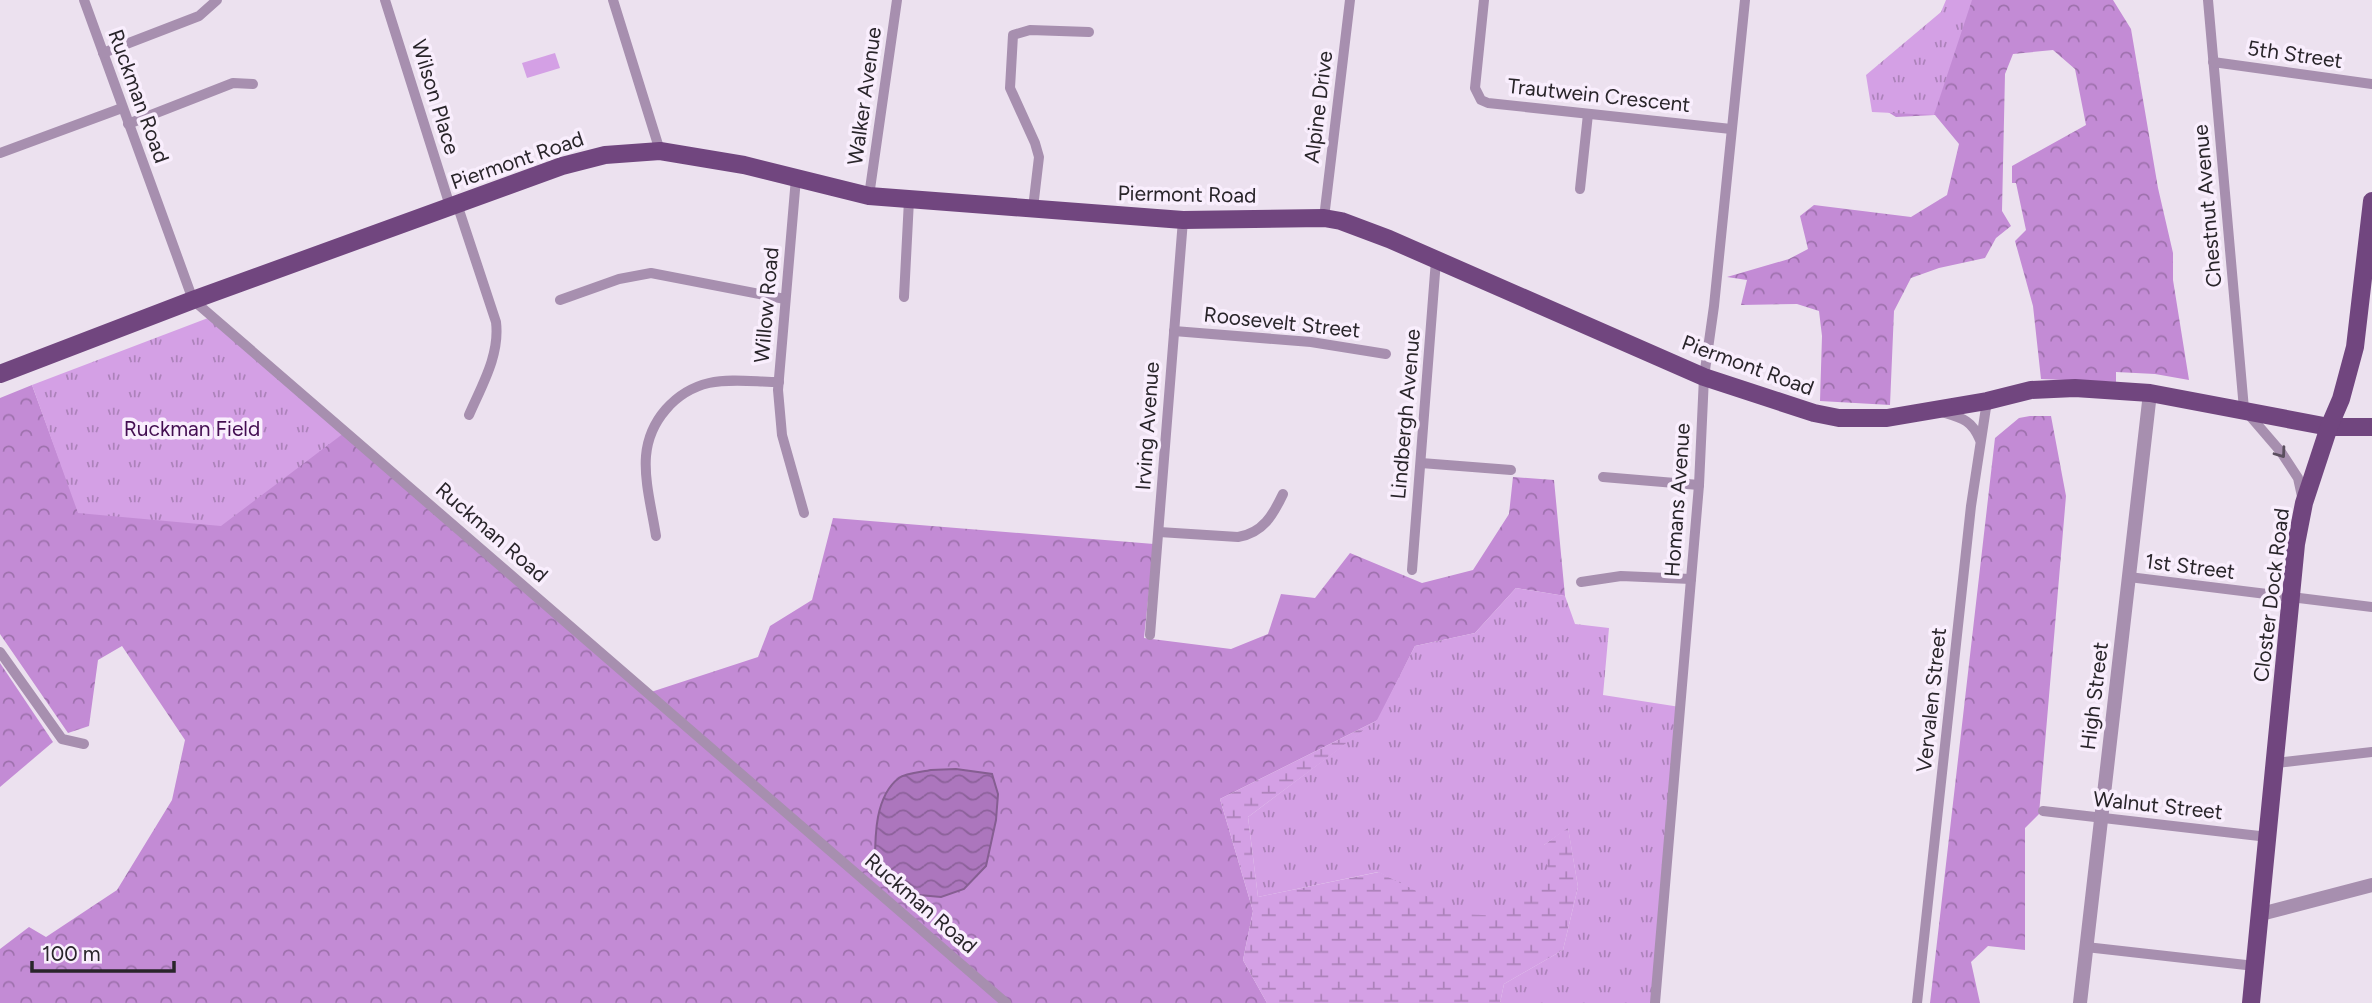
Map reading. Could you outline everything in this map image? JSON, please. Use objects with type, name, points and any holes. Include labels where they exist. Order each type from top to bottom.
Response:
[{"type":"main road","name":"Piermont Road","points":[[0,374],[193,300],[579,161],[631,152],[660,151],[711,159],[869,197],[1183,220],[1324,218],[1341,221],[1704,377],[1814,413],[1839,418],[1887,418],[2045,389],[2106,389],[2150,393],[2244,409],[2329,427],[2372,427]]},
{"type":"main road","name":"Closter Dock Road","points":[[2251,1003],[2296,544],[2304,503],[2341,399],[2355,347],[2371,211]]},
{"type":"street","name":"Ruckman Road","points":[[84,0],[193,300],[1006,1003]]},
{"type":"street","points":[[103,52],[199,16],[217,0]]},
{"type":"street","name":"Wilson Place","points":[[385,0],[496,322],[498,335],[492,362],[469,415]]},
{"type":"street","points":[[613,0],[660,151]]},
{"type":"street","name":"Walker Avenue","points":[[869,197],[897,0]]},
{"type":"street","name":"Alpine Drive","points":[[1324,218],[1350,0]]},
{"type":"street","name":"Trautwein Crescent","points":[[1484,0],[1475,88],[1482,100],[1488,103],[1731,129]]},
{"type":"street","name":"Homans Avenue","points":[[1655,1003],[1699,485],[1704,377],[1714,306],[1745,0]]},
{"type":"street","name":"Chestnut Avenue","points":[[2208,0],[2244,409]]},
{"type":"street","points":[[1033,208],[1039,157],[1010,88],[1013,35],[1030,30],[1089,32]]},
{"type":"street","name":"5th Street","points":[[2213,62],[2372,84]]},
{"type":"street","points":[[128,124],[233,83],[253,83]]},
{"type":"street","points":[[0,153],[122,108]]},
{"type":"street","points":[[1580,189],[1588,114]]},
{"type":"street","name":"Willow Road","points":[[796,178],[779,382],[782,435],[804,513]]},
{"type":"street","points":[[904,297],[909,200]]},
{"type":"street","name":"Irving Avenue","points":[[1150,635],[1183,220]]},
{"type":"street","name":"Lindbergh Avenue","points":[[1412,570],[1436,260]]},
{"type":"street","points":[[560,300],[627,277],[651,273],[785,299]]},
{"type":"street","name":"Roosevelt Street","points":[[1174,331],[1311,342],[1385,354]]},
{"type":"street","points":[[656,536],[646,457],[661,416],[683,394],[709,383],[779,382]]},
{"type":"street","name":"High Street","points":[[2080,1003],[2150,393]]},
{"type":"street","name":"Vervalen Street","points":[[1917,1003],[1971,506],[1987,401]]},
{"type":"street","points":[[2244,409],[2281,452],[2295,473],[2304,503]]},
{"type":"street","points":[[1936,410],[1962,418],[1975,427],[1981,442]]},
{"type":"street","points":[[1421,463],[1511,470]]},
{"type":"street","points":[[1603,477],[1699,485]]},
{"type":"street","points":[[1159,532],[1238,537],[1250,535],[1272,516],[1283,494]]},
{"type":"street","points":[[1581,582],[1621,576],[1691,579]]},
{"type":"street","name":"1st Street","points":[[2129,578],[2372,607]]},
{"type":"street","points":[[0,652],[62,739],[84,744]]},
{"type":"street","points":[[2276,763],[2372,752]]},
{"type":"street","name":"Walnut Street","points":[[2043,811],[2268,837]]},
{"type":"street","points":[[2261,914],[2372,885]]},
{"type":"street","points":[[2086,947],[2255,966]]},
{"type":"green space","points":[[1946,0],[1972,0],[1934,115],[1872,112],[1866,75],[1941,12]]},
{"type":"green space","points":[[1952,0],[2113,0],[2131,29],[2158,188],[2173,253],[2173,280],[2189,380],[2155,374],[2116,372],[2116,382],[2041,379],[2033,306],[2015,241],[2026,230],[2016,183],[2012,183],[2012,166],[2086,125],[2075,69],[2053,50],[2013,54],[2005,74],[2002,211],[2011,226],[1996,238],[1985,258],[1939,268],[1911,278],[1894,311],[1890,405],[1820,401],[1822,336],[1819,311],[1797,304],[1741,305],[1747,280],[1727,277],[1789,259],[1808,249],[1800,216],[1814,205],[1911,217],[1947,195],[1959,144],[1935,115],[1896,117],[1880,107]]},
{"type":"green space","points":[[555,53],[560,68],[527,78],[522,63]]},
{"type":"green space","name":"Ruckman Field","points":[[208,318],[344,433],[221,526],[78,513],[32,385]]},
{"type":"green space","points":[[32,385],[79,513],[344,433],[651,692],[758,657],[770,626],[812,600],[833,518],[1154,544],[1144,638],[1231,649],[1268,634],[1281,594],[1315,598],[1350,553],[1422,583],[1473,570],[1509,514],[1513,477],[1554,480],[1565,596],[1516,588],[1475,633],[1415,646],[1378,720],[1220,799],[1253,911],[1243,960],[1267,1003],[0,1003],[0,949],[29,927],[46,937],[117,890],[172,800],[185,740],[122,646],[98,660],[89,726],[68,733],[0,634],[0,398]]},
{"type":"green space","points":[[2051,416],[2066,496],[2039,814],[2025,828],[2025,950],[1988,946],[1971,962],[1980,1003],[1930,1003],[1995,438],[2019,418]]},
{"type":"green space","points":[[1516,588],[1565,596],[1575,624],[1609,628],[1603,695],[1680,707],[1655,1003],[1500,1003],[1504,984],[1563,950],[1578,887],[1568,828],[1544,845],[1549,876],[1502,916],[1463,914],[1378,872],[1258,897],[1248,817],[1377,720],[1415,646],[1475,633]]},
{"type":"green space","points":[[0,663],[53,742],[0,787]]},
{"type":"green space","points":[[1378,720],[1248,817],[1258,897],[1379,872],[1463,913],[1568,827],[1578,887],[1563,950],[1504,984],[1500,1003],[1267,1003],[1243,960],[1253,911],[1220,799]]},
{"type":"water","points":[[956,769],[992,774],[998,794],[996,820],[986,866],[964,889],[941,897],[919,895],[894,884],[875,862],[878,817],[885,795],[902,776],[931,770]]}]
